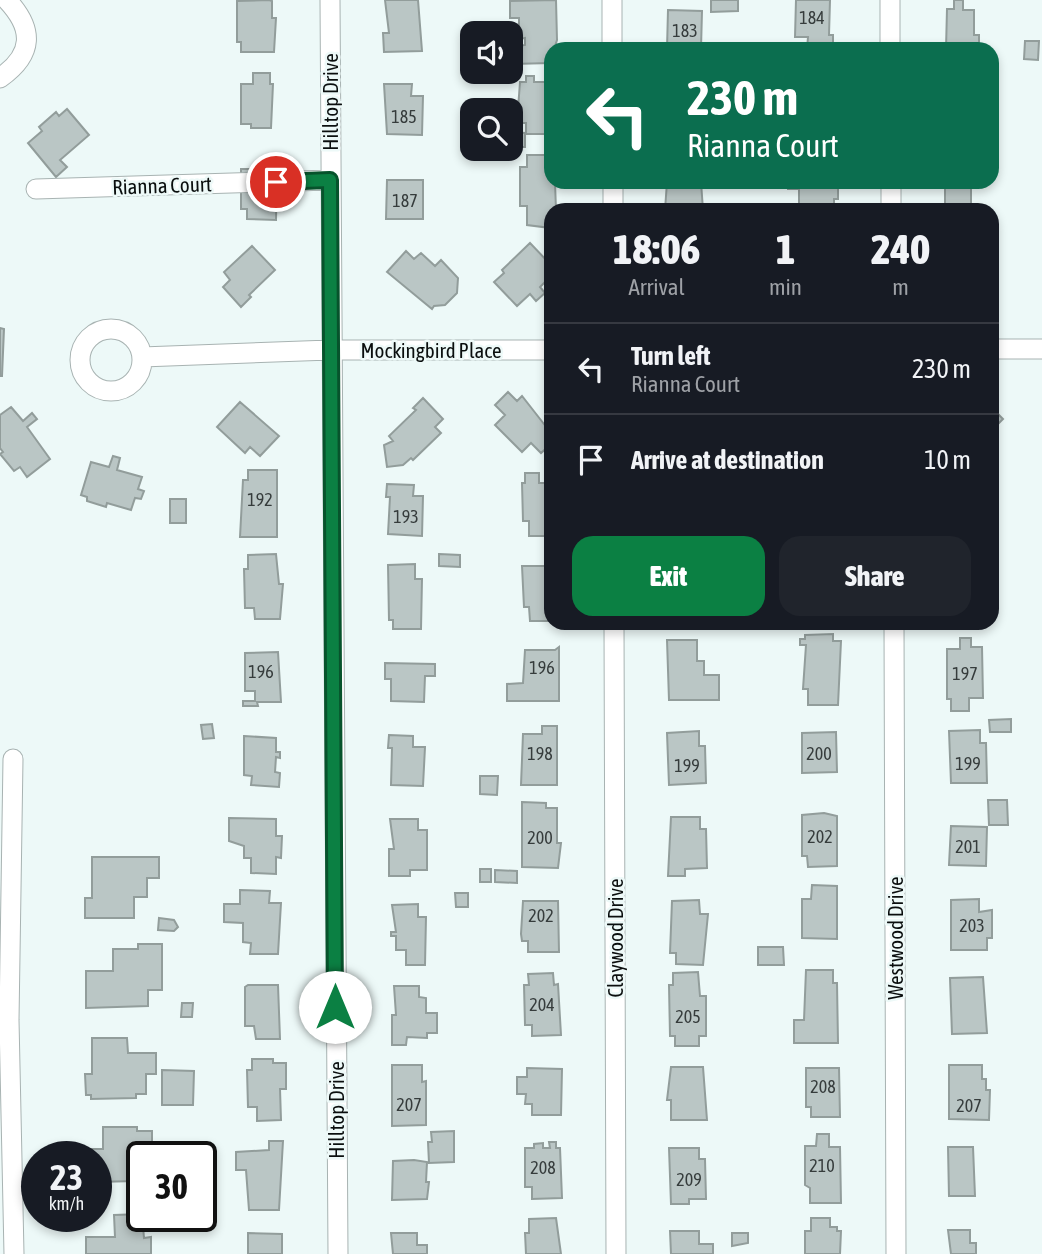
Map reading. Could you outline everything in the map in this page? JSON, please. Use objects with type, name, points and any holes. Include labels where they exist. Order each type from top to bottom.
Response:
[{"type":"street","points":[[0,78],[17,66],[27,42],[23,17],[7,0]]},
{"type":"street","name":"Hilltop Drive","points":[[330,0],[330,350],[338,1254]]},
{"type":"street","points":[[612,0],[612,42]]},
{"type":"street","points":[[890,0],[890,42]]},
{"type":"street","name":"Rianna Court","points":[[36,189],[330,180]]},
{"type":"street","points":[[999,349],[1042,349]]},
{"type":"street","name":"Mockingbird Place","points":[[142,357],[330,350],[544,350]]},
{"type":"street","name":"Claywood Drive","points":[[614,630],[616,1254]]},
{"type":"street","name":"Westwood Drive","points":[[894,630],[896,1254]]},
{"type":"street","points":[[13,759],[5,1020],[14,1254]]},
{"type":"building","points":[[385,0],[418,0],[422,51],[384,52],[383,33],[389,33]]},
{"type":"building","points":[[556,0],[557,40],[544,42],[544,63],[523,64],[523,21],[510,18],[510,1]]},
{"type":"building","points":[[711,0],[738,0],[738,11],[711,12]]},
{"type":"building","points":[[796,0],[830,0],[829,35],[833,35],[833,42],[808,42],[808,37],[795,37]]},
{"type":"building","points":[[954,0],[963,0],[963,10],[974,10],[974,35],[979,35],[979,42],[946,42],[947,9],[954,9]]},
{"type":"building","points":[[237,1],[272,1],[272,18],[276,18],[274,52],[241,52],[241,42],[237,42]]},
{"type":"building","points":[[668,10],[702,11],[701,42],[667,42]]},
{"type":"building","points":[[1025,41],[1039,41],[1038,60],[1024,59]]},
{"type":"building","points":[[253,73],[270,73],[270,84],[273,84],[271,128],[251,128],[251,124],[241,124],[241,84],[253,84]]},
{"type":"building","points":[[526,76],[534,76],[534,82],[544,82],[544,134],[526,134],[523,98],[519,98],[520,84],[526,82]]},
{"type":"building","points":[[384,84],[412,84],[411,96],[423,96],[422,135],[387,134]]},
{"type":"building","points":[[67,109],[89,135],[60,160],[67,167],[56,177],[28,143],[42,131],[39,127],[56,112],[59,116]]},
{"type":"building","points":[[527,155],[544,155],[544,189],[555,189],[556,203],[544,203],[544,227],[527,225],[527,206],[520,206],[520,167],[527,167]]},
{"type":"building","points":[[241,169],[277,169],[276,220],[247,219],[247,209],[241,209]]},
{"type":"building","points":[[387,180],[423,180],[423,219],[386,219]]},
{"type":"building","points":[[666,189],[702,189],[702,203],[666,203]]},
{"type":"building","points":[[799,189],[838,189],[838,199],[834,199],[834,203],[799,203]]},
{"type":"building","points":[[945,189],[971,189],[971,203],[945,203]]},
{"type":"building","points":[[530,243],[544,258],[544,283],[540,287],[544,294],[536,301],[530,294],[517,306],[494,282],[504,273],[502,270]]},
{"type":"building","points":[[252,246],[275,270],[249,295],[251,297],[241,307],[223,287],[230,280],[224,272]]},
{"type":"building","points":[[406,251],[414,259],[421,253],[435,266],[441,260],[458,278],[457,293],[445,305],[434,306],[432,309],[387,272]]},
{"type":"building","points":[[0,328],[4,329],[2,376],[0,376]]},
{"type":"building","points":[[508,392],[517,401],[522,396],[544,424],[544,450],[541,453],[531,443],[522,452],[495,425],[505,415],[495,405]]},
{"type":"building","points":[[423,398],[443,419],[435,427],[441,433],[413,460],[411,458],[403,465],[387,467],[384,445],[393,441],[389,436],[416,410],[413,408]]},
{"type":"building","points":[[240,402],[279,436],[260,456],[250,447],[245,453],[217,427]]},
{"type":"building","points":[[11,407],[23,421],[32,413],[37,419],[27,427],[50,459],[27,477],[20,467],[14,471],[0,454],[3,452],[0,448],[0,415]]},
{"type":"building","points":[[113,456],[120,458],[117,470],[142,477],[138,489],[144,491],[141,499],[135,498],[131,510],[107,503],[106,507],[87,501],[87,497],[81,495],[91,462],[109,467]]},
{"type":"building","points":[[248,470],[277,470],[277,537],[240,537],[243,480],[248,480]]},
{"type":"building","points":[[525,473],[539,473],[539,483],[544,483],[544,536],[529,536],[529,521],[523,521],[522,483],[525,483]]},
{"type":"building","points":[[387,484],[414,485],[413,496],[423,496],[422,536],[388,534],[390,497],[386,497]]},
{"type":"building","points":[[170,499],[186,499],[186,523],[170,523]]},
{"type":"building","points":[[276,554],[279,584],[283,584],[280,619],[255,619],[254,608],[245,608],[244,569],[248,569],[248,555]]},
{"type":"building","points":[[439,554],[460,555],[460,567],[439,566]]},
{"type":"building","points":[[415,564],[415,579],[422,579],[421,629],[393,629],[393,620],[389,620],[388,565]]},
{"type":"building","points":[[522,566],[544,566],[544,621],[530,621],[529,607],[524,607]]},
{"type":"building","points":[[833,634],[833,641],[841,641],[838,705],[808,705],[808,689],[803,689],[806,645],[800,645],[800,639],[805,639],[805,635]]},
{"type":"building","points":[[960,638],[971,638],[971,647],[982,647],[983,698],[969,698],[969,711],[951,711],[951,699],[947,699],[947,649],[960,649]]},
{"type":"building","points":[[667,640],[697,640],[697,661],[704,661],[704,675],[719,675],[719,700],[669,700]]},
{"type":"building","points":[[559,647],[559,701],[507,701],[507,684],[523,683],[525,650],[555,650]]},
{"type":"building","points":[[278,652],[281,702],[257,702],[258,706],[243,706],[243,701],[255,701],[255,691],[245,691],[245,653]]},
{"type":"building","points":[[385,663],[435,664],[435,676],[425,676],[424,702],[391,701],[391,679],[385,679]]},
{"type":"building","points":[[1011,719],[1011,732],[990,732],[989,720]]},
{"type":"building","points":[[212,724],[214,738],[203,739],[201,725]]},
{"type":"building","points":[[542,726],[557,726],[557,785],[521,785],[523,734],[542,734]]},
{"type":"building","points":[[980,730],[980,743],[986,743],[987,783],[951,783],[949,731]]},
{"type":"building","points":[[699,731],[699,746],[705,746],[706,783],[669,785],[667,733]]},
{"type":"building","points":[[836,732],[837,772],[802,773],[802,733]]},
{"type":"building","points":[[389,735],[413,736],[413,747],[425,747],[423,786],[391,785],[392,748],[388,748]]},
{"type":"building","points":[[244,736],[276,738],[276,752],[280,752],[280,758],[276,757],[275,772],[280,773],[279,787],[251,785],[252,776],[244,775]]},
{"type":"building","points":[[480,776],[498,776],[497,795],[480,794]]},
{"type":"building","points":[[988,800],[1007,800],[1008,825],[989,825]]},
{"type":"building","points":[[522,802],[546,803],[546,808],[557,808],[557,843],[561,843],[558,868],[522,867]]},
{"type":"building","points":[[824,813],[837,816],[837,866],[808,867],[807,856],[802,856],[802,815]]},
{"type":"building","points":[[671,817],[700,817],[700,829],[706,829],[707,868],[685,869],[685,876],[668,876]]},
{"type":"building","points":[[229,818],[276,819],[276,836],[282,836],[281,858],[276,857],[276,874],[251,873],[251,858],[244,858],[244,846],[229,841]]},
{"type":"building","points":[[390,819],[418,819],[418,830],[427,830],[427,870],[410,870],[410,876],[389,876],[389,849],[394,849]]},
{"type":"building","points":[[951,826],[987,827],[986,866],[949,865]]},
{"type":"building","points":[[92,857],[159,857],[159,878],[147,878],[147,897],[134,897],[134,918],[85,918],[85,898],[92,898]]},
{"type":"building","points":[[480,869],[491,869],[491,882],[480,882]]},
{"type":"building","points":[[495,870],[517,871],[517,883],[495,882]]},
{"type":"building","points":[[812,885],[837,886],[837,939],[802,938],[802,899],[811,899]]},
{"type":"building","points":[[240,890],[270,891],[269,903],[281,903],[278,954],[250,954],[251,943],[243,942],[243,923],[224,922],[224,904],[240,904]]},
{"type":"building","points":[[455,893],[468,893],[468,907],[456,907]]},
{"type":"building","points":[[979,899],[979,912],[992,910],[992,938],[987,938],[987,950],[951,950],[951,900]]},
{"type":"building","points":[[699,900],[700,914],[708,914],[703,965],[676,964],[676,953],[670,953],[672,901]]},
{"type":"building","points":[[523,901],[558,901],[559,952],[528,952],[528,941],[522,941],[521,934]]},
{"type":"building","points":[[418,904],[418,917],[426,917],[425,965],[406,965],[406,950],[396,950],[396,936],[391,936],[391,932],[396,932],[392,905]]},
{"type":"building","points":[[159,918],[174,920],[178,927],[174,931],[158,930]]},
{"type":"building","points":[[138,944],[162,944],[162,990],[148,990],[148,1006],[86,1008],[86,971],[113,971],[113,949],[138,949]]},
{"type":"building","points":[[758,947],[783,947],[784,965],[758,965]]},
{"type":"building","points":[[806,970],[833,970],[833,983],[837,983],[838,1043],[794,1043],[794,1020],[804,1020]]},
{"type":"building","points":[[698,972],[700,996],[706,996],[706,1036],[699,1036],[699,1046],[675,1046],[675,1036],[670,1036],[669,985],[673,985],[673,973]]},
{"type":"building","points":[[553,973],[554,985],[558,984],[561,1035],[532,1036],[532,1025],[525,1025],[524,985],[529,985],[528,974]]},
{"type":"building","points":[[983,977],[987,1033],[952,1034],[950,978]]},
{"type":"building","points":[[278,985],[280,1039],[256,1039],[254,1026],[245,1026],[245,987]]},
{"type":"building","points":[[394,986],[419,986],[419,997],[426,998],[426,1013],[437,1013],[437,1033],[427,1033],[427,1038],[407,1037],[406,1045],[392,1045],[392,1015],[396,1015]]},
{"type":"building","points":[[182,1003],[193,1003],[192,1017],[181,1017]]},
{"type":"building","points":[[92,1038],[127,1038],[128,1053],[156,1053],[156,1074],[146,1074],[146,1094],[136,1094],[136,1098],[91,1099],[91,1095],[86,1095],[85,1074],[92,1074]]},
{"type":"building","points":[[252,1059],[273,1059],[273,1063],[286,1063],[286,1089],[280,1089],[281,1120],[257,1121],[257,1107],[248,1107],[247,1070],[252,1070]]},
{"type":"building","points":[[392,1065],[422,1065],[422,1082],[426,1081],[426,1125],[392,1126]]},
{"type":"building","points":[[949,1065],[982,1065],[982,1079],[986,1079],[986,1090],[990,1090],[989,1120],[949,1119]]},
{"type":"building","points":[[671,1067],[703,1067],[707,1120],[671,1120],[671,1100],[667,1100]]},
{"type":"building","points":[[527,1068],[562,1069],[561,1115],[532,1115],[532,1104],[525,1104],[526,1094],[517,1094],[517,1077],[527,1077]]},
{"type":"building","points":[[806,1068],[839,1068],[840,1117],[811,1117],[811,1107],[806,1107]]},
{"type":"building","points":[[162,1070],[194,1071],[193,1105],[162,1105]]},
{"type":"building","points":[[103,1127],[137,1127],[137,1131],[152,1131],[152,1141],[126,1141],[126,1181],[112,1182],[112,1141],[103,1141]]},
{"type":"building","points":[[454,1131],[454,1162],[429,1163],[428,1142],[432,1142],[431,1132]]},
{"type":"building","points":[[817,1134],[829,1134],[829,1147],[840,1147],[841,1203],[810,1203],[810,1188],[805,1185],[805,1146],[816,1146]]},
{"type":"building","points":[[269,1141],[283,1141],[279,1210],[249,1210],[246,1170],[236,1170],[236,1152],[269,1150]]},
{"type":"building","points":[[549,1142],[556,1142],[556,1148],[560,1148],[562,1198],[532,1199],[532,1187],[525,1187],[525,1148],[534,1148],[534,1144],[543,1143],[543,1148],[550,1148]]},
{"type":"building","points":[[948,1147],[973,1147],[975,1196],[949,1196]]},
{"type":"building","points":[[669,1148],[699,1148],[699,1159],[705,1159],[706,1199],[689,1199],[689,1204],[671,1204]]},
{"type":"building","points":[[393,1161],[427,1162],[427,1199],[392,1200]]},
{"type":"building","points":[[114,1215],[126,1215],[126,1232],[144,1232],[144,1238],[151,1237],[151,1254],[86,1254],[86,1237],[115,1237]]},
{"type":"building","points":[[556,1218],[561,1254],[526,1254],[525,1233],[529,1233],[529,1219]]},
{"type":"building","points":[[811,1218],[830,1218],[830,1227],[837,1227],[837,1231],[841,1231],[840,1254],[805,1254],[805,1231],[811,1231]]},
{"type":"building","points":[[948,1230],[970,1230],[970,1243],[976,1243],[976,1254],[951,1254]]},
{"type":"building","points":[[670,1231],[699,1231],[699,1244],[713,1244],[713,1254],[671,1254]]},
{"type":"building","points":[[248,1233],[282,1234],[282,1254],[248,1254]]},
{"type":"building","points":[[391,1233],[417,1233],[417,1245],[427,1245],[427,1254],[393,1254]]},
{"type":"building","points":[[732,1233],[748,1233],[748,1243],[732,1246]]},
{"type":"route","points":[[276,182],[330,180],[335,1007]]}]
